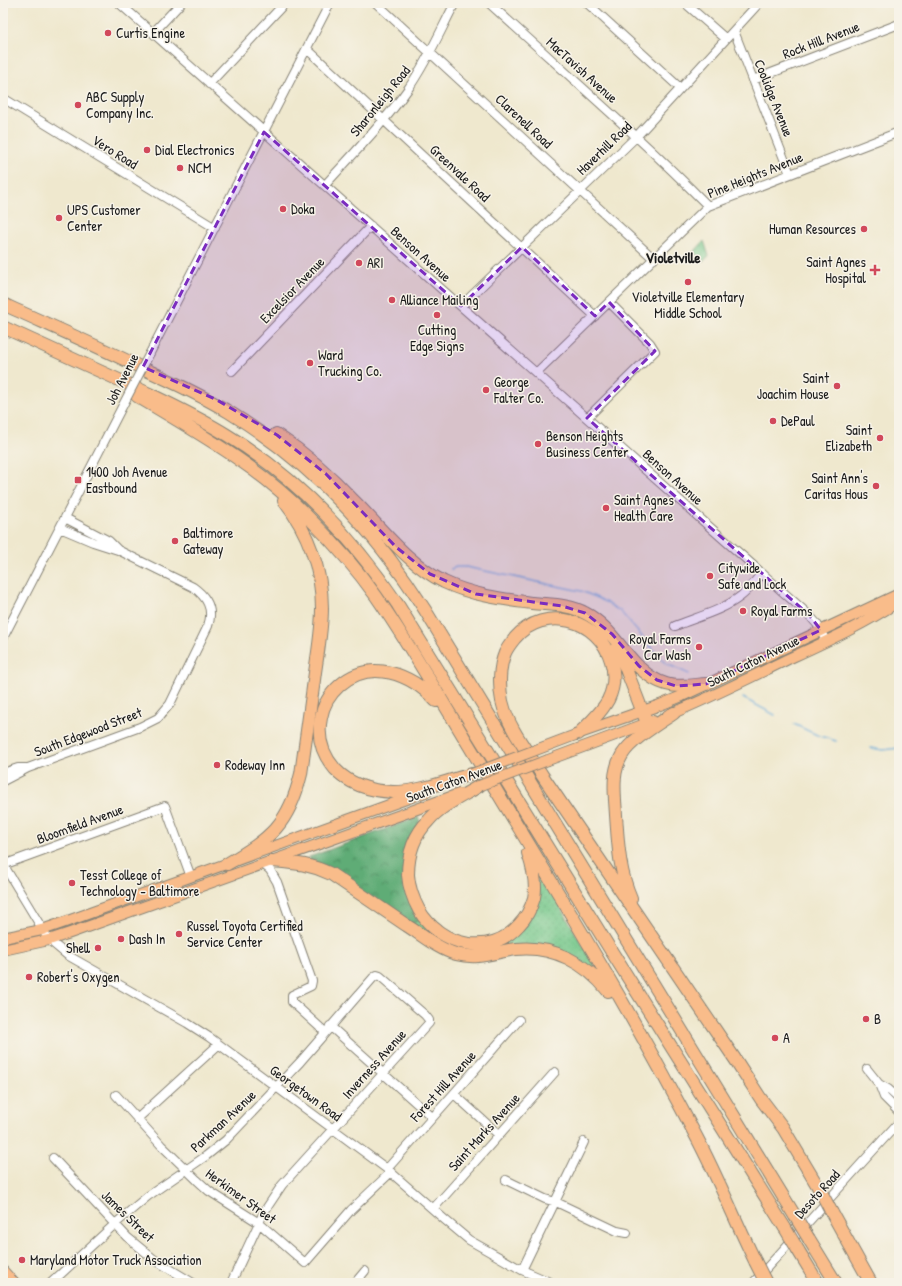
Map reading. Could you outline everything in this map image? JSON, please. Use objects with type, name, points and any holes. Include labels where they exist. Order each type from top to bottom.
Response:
[{"type":"highway","points":[[3,304],[178,384],[209,401],[273,442],[303,466],[334,494],[361,523],[386,554],[425,610],[836,1283]]},
{"type":"highway","points":[[3,327],[189,414],[228,435],[276,469],[309,498],[358,550],[398,605],[818,1283]]},
{"type":"highway","points":[[126,360],[182,383],[217,400],[277,435],[326,474],[355,502],[396,547],[430,574],[445,582],[476,594],[509,600],[574,608],[596,620],[612,634],[639,666],[657,680],[676,686],[706,684]]},
{"type":"highway","points":[[79,362],[219,446],[249,467],[289,498],[308,516],[358,572],[396,628],[457,726],[612,985],[674,1094],[699,1142],[766,1283]]},
{"type":"highway","points":[[227,864],[249,851],[271,835],[282,822],[291,806],[301,774],[322,625],[320,582],[312,553],[304,533],[285,502],[249,467]]},
{"type":"highway","points":[[578,734],[600,712],[608,699],[613,683],[610,660],[604,645],[588,629],[578,623],[568,620],[545,620],[526,628],[510,644],[505,653],[502,664],[500,689],[506,715],[568,816],[658,944],[736,1059],[760,1099],[783,1128],[820,1190],[871,1283]]},
{"type":"highway","points":[[612,634],[648,724]]},
{"type":"highway","points":[[457,726],[434,699],[411,680],[398,674],[384,671],[371,671],[357,674],[346,680],[328,699],[322,711],[320,740],[324,752],[331,764],[339,773],[348,780],[367,788],[394,792],[409,790],[472,774]]},
{"type":"highway","points":[[658,944],[634,904],[623,876],[618,845],[615,777],[619,762],[627,748],[639,737],[674,713]]},
{"type":"highway","points":[[480,786],[440,810],[422,828],[414,842],[408,868],[408,880],[411,894],[422,914],[431,925],[440,932],[461,943],[483,944],[506,937],[524,920],[530,909],[534,898],[534,874],[527,848],[512,818]]},
{"type":"highway","points":[[268,863],[297,863],[318,868],[331,874],[429,940],[455,954],[481,956],[516,949],[530,949],[544,950],[571,959],[598,978],[611,994],[674,1094]]},
{"type":"main road","name":"South Caton Avenue","points":[[3,938],[42,930],[65,922],[348,821],[578,734],[660,705],[899,594]]},
{"type":"main road","name":"South Caton Avenue","points":[[3,950],[48,940],[268,863],[648,724],[723,691],[866,622],[899,601]]},
{"type":"main road","points":[[3,1271],[14,1283]]},
{"type":"street","name":"Benson Avenue","points":[[119,3],[809,615],[821,630],[826,641]]},
{"type":"street","points":[[153,33],[181,3]]},
{"type":"street","points":[[209,84],[285,3]]},
{"type":"street","name":"Joh Avenue","points":[[3,638],[330,3]]},
{"type":"street","name":"Clarenell Road","points":[[376,3],[654,259]]},
{"type":"street","name":"Sharonleigh Road","points":[[324,185],[384,120],[409,88],[430,53],[455,3]]},
{"type":"street","name":"MacTavish Avenue","points":[[489,3],[636,137],[708,206]]},
{"type":"street","points":[[587,3],[680,88]]},
{"type":"street","points":[[685,3],[726,39]]},
{"type":"street","name":"Haverhill Road","points":[[461,306],[579,190],[636,137],[759,3]]},
{"type":"street","name":"Rock Hill Avenue","points":[[753,80],[899,24]]},
{"type":"street","name":"Coolidge Avenue","points":[[734,31],[790,174]]},
{"type":"street","name":"Greenvale Road","points":[[307,49],[595,316]]},
{"type":"street","name":"Vero Road","points":[[3,98],[215,228]]},
{"type":"street","name":"Pine Heights Avenue","points":[[536,373],[708,206],[899,132]]},
{"type":"street","name":"Excelsior Avenue","points":[[232,371],[371,226]]},
{"type":"street","points":[[587,418],[655,351],[650,343],[609,302]]},
{"type":"street","points":[[65,518],[109,541],[118,550]]},
{"type":"street","points":[[60,528],[93,542],[118,550]]},
{"type":"street","name":"South Edgewood Street","points":[[3,781],[28,768],[140,728],[164,712],[170,704],[208,626],[211,618],[208,603],[200,592],[118,550]]},
{"type":"street","points":[[675,626],[701,616],[736,599],[747,590],[762,573]]},
{"type":"street","name":"South Edgewood Street","points":[[3,773],[18,768],[28,768]]},
{"type":"street","name":"Bloomfield Avenue","points":[[3,865],[165,806],[191,877]]},
{"type":"street","points":[[268,863],[277,882],[312,981],[311,986],[292,995],[291,998],[294,1004],[384,1074],[432,1117]]},
{"type":"street","points":[[3,865],[42,930]]},
{"type":"street","name":"Georgetown Road","points":[[42,930],[48,940],[67,955],[187,1023],[334,1129],[389,1171],[469,1240],[522,1270],[552,1283]]},
{"type":"street","name":"Inverness Avenue","points":[[231,1283],[259,1223],[282,1185],[427,1025],[429,1020],[426,1015],[382,977],[377,975]]},
{"type":"street","name":"Parkman Avenue","points":[[51,1283],[148,1196],[213,1152],[276,1087],[377,975]]},
{"type":"street","name":"Forest Hill Avenue","points":[[305,1263],[351,1210],[389,1171],[432,1117],[519,1020]]},
{"type":"street","points":[[138,1118],[218,1045]]},
{"type":"street","points":[[867,1069],[879,1084],[884,1097],[899,1112]]},
{"type":"street","name":"Saint Marks Avenue","points":[[433,1209],[555,1072]]},
{"type":"street","points":[[879,1084],[888,1089],[899,1099]]},
{"type":"street","name":"Herkimer Street","points":[[116,1094],[186,1170],[209,1191],[259,1223],[305,1263]]},
{"type":"street","points":[[454,1094],[499,1135]]},
{"type":"street","name":"Desoto Road","points":[[753,1283],[899,1122]]},
{"type":"street","points":[[522,1270],[584,1142]]},
{"type":"street","name":"James Street","points":[[53,1158],[127,1237],[153,1258],[193,1283]]},
{"type":"street","points":[[506,1180],[617,1231],[627,1232]]},
{"type":"street","points":[[354,1283],[365,1271]]},
{"type":"highlighted area","points":[[264,132],[461,306],[522,247],[595,316],[609,302],[655,351],[587,418],[809,615],[821,630],[706,684],[676,686],[657,680],[639,666],[612,634],[585,613],[562,606],[476,594],[430,574],[396,547],[326,474],[277,435],[217,400],[143,367]]},
{"type":"green space","points":[[704,241],[709,256],[703,262],[694,252]]},
{"type":"green space","points":[[418,817],[420,822],[409,839],[419,918],[412,924],[311,862],[309,857]]},
{"type":"green space","points":[[541,873],[599,973],[564,952],[476,953],[446,946],[412,924],[419,918],[457,946],[515,936]]},
{"type":"waterway","points":[[451,569],[456,567],[466,567],[581,591],[600,599],[620,611],[662,660],[667,664],[689,674]]},
{"type":"waterway","points":[[743,698],[775,715]]},
{"type":"waterway","points":[[794,724],[817,735],[836,741]]},
{"type":"waterway","points":[[871,748],[883,750],[899,748]]},
{"type":"place","name":"Curtis Engine","points":[[108,33]]},
{"type":"place","name":"ABC Supply Company Inc.","points":[[78,105]]},
{"type":"place","name":"Dial Electronics","points":[[147,150]]},
{"type":"place","name":"NCM","points":[[180,168]]},
{"type":"place","name":"Doka","points":[[283,209]]},
{"type":"place","name":"UPS Customer Center","points":[[59,218]]},
{"type":"place","name":"Human Resources","points":[[864,229]]},
{"type":"place","name":"ARI","points":[[359,263]]},
{"type":"place","name":"Saint Agnes Hospital","points":[[875,270]]},
{"type":"place","name":"Violetville Elementary Middle School","points":[[688,282]]},
{"type":"place","name":"Alliance Mailing","points":[[392,300]]},
{"type":"place","name":"Cutting Edge Signs","points":[[437,315]]},
{"type":"place","name":"Ward Trucking Co.","points":[[310,363]]},
{"type":"place","name":"Saint Joachim House","points":[[837,386]]},
{"type":"place","name":"George Falter Co.","points":[[486,390]]},
{"type":"place","name":"DePaul","points":[[773,421]]},
{"type":"place","name":"Saint Elizabeth","points":[[880,438]]},
{"type":"place","name":"Benson Heights Business Center","points":[[538,444]]},
{"type":"place","name":"1400 Joh Avenue Eastbound","points":[[78,480]]},
{"type":"place","name":"Saint Ann's Caritas Hous","points":[[876,486]]},
{"type":"place","name":"Saint Agnes Health Care","points":[[606,508]]},
{"type":"place","name":"Baltimore Gateway","points":[[175,541]]},
{"type":"place","name":"Citywide Safe and Lock","points":[[710,576]]},
{"type":"place","name":"Royal Farms","points":[[743,611]]},
{"type":"place","name":"Royal Farms Car Wash","points":[[699,647]]},
{"type":"place","name":"Rodeway Inn","points":[[217,765]]},
{"type":"place","name":"Tesst College of Technology - Baltimore","points":[[72,883]]},
{"type":"place","name":"Russel Toyota Certified Service Center","points":[[179,934]]},
{"type":"place","name":"Dash In","points":[[121,939]]},
{"type":"place","name":"Shell","points":[[98,948]]},
{"type":"place","name":"Robert's Oxygen","points":[[29,977]]},
{"type":"place","name":"B","points":[[866,1019]]},
{"type":"place","name":"A","points":[[775,1038]]},
{"type":"place","name":"Maryland Motor Truck Association","points":[[22,1260]]},
{"type":"district","name":"Violetville","points":[[673,258]]}]
